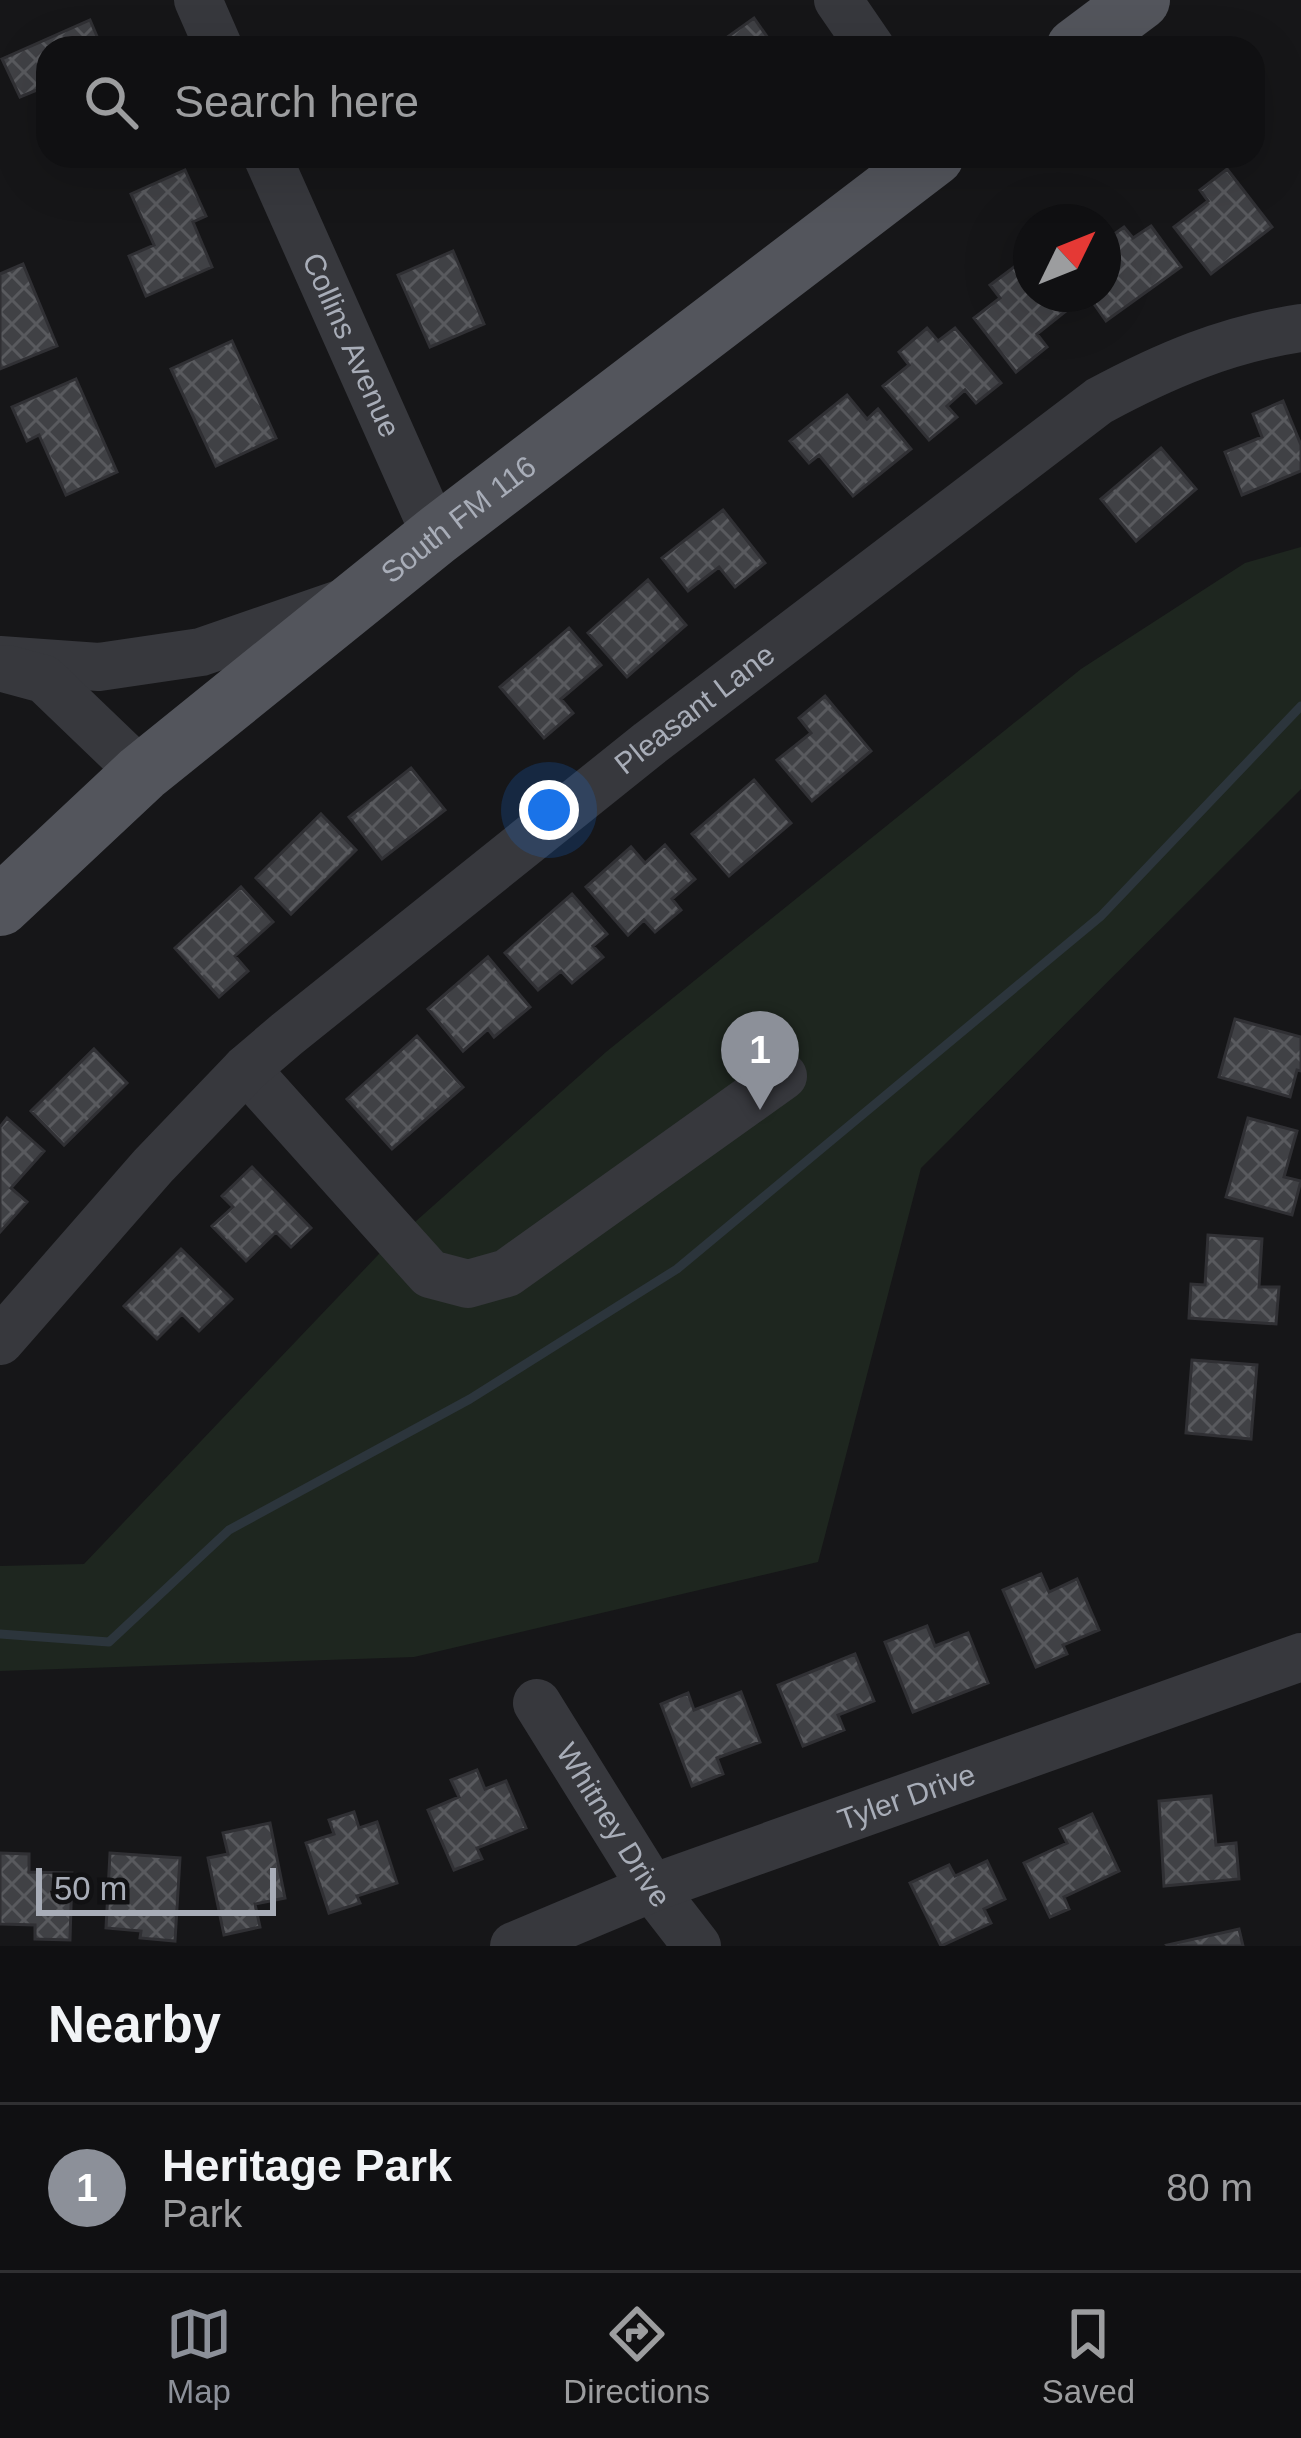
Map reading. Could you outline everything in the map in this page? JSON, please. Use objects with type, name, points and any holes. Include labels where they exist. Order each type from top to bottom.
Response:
[{"type":"main road","points":[[1092,36],[1140,0]]},
{"type":"main road","name":"South FM 116","points":[[0,906],[142,773],[436,536],[918,168]]},
{"type":"street","points":[[198,0],[214,36]]},
{"type":"street","points":[[838,0],[863,36]]},
{"type":"street","name":"Collins Avenue","points":[[272,168],[436,536]]},
{"type":"street","name":"Pleasant Lane","points":[[0,1341],[153,1166],[246,1070],[650,743],[1099,401],[1170,362],[1256,335],[1301,328]]},
{"type":"street","points":[[0,663],[98,668],[201,652],[362,596]]},
{"type":"street","points":[[0,663],[44,679],[142,773]]},
{"type":"street","points":[[246,1070],[430,1274],[468,1284],[507,1273],[783,1076]]},
{"type":"street","name":"Tyler Drive","points":[[514,1946],[652,1888],[1301,1657]]},
{"type":"street","name":"Whitney Drive","points":[[537,1703],[652,1888],[697,1946]]},
{"type":"shaded area","points":[[1301,547],[1301,789],[921,1168],[818,1562],[414,1657],[0,1671],[0,1566],[84,1564],[379,1254],[606,1052],[1081,669],[1245,563]]},
{"type":"building","points":[[754,18],[767,36],[729,36]]},
{"type":"building","points":[[90,20],[97,36],[54,36]]},
{"type":"building","points":[[36,44],[36,90],[20,97],[2,59]]},
{"type":"building","points":[[1227,169],[1272,227],[1211,274],[1174,227],[1208,201],[1200,190]]},
{"type":"building","points":[[185,170],[206,216],[193,222],[212,267],[146,296],[129,256],[154,245],[131,194]]},
{"type":"building","points":[[1151,226],[1181,267],[1121,310],[1121,229],[1133,238]]},
{"type":"building","points":[[453,251],[484,324],[430,347],[398,275]]},
{"type":"building","points":[[23,264],[57,346],[0,369],[0,274]]},
{"type":"building","points":[[1013,268],[1013,312],[1065,312],[1037,334],[1047,347],[1016,372],[974,318],[1000,298],[990,285]]},
{"type":"building","points":[[927,328],[938,341],[955,328],[1001,383],[976,403],[965,390],[947,406],[957,417],[929,440],[883,386],[909,365],[899,352]]},
{"type":"building","points":[[232,341],[276,438],[216,466],[171,369]]},
{"type":"building","points":[[76,379],[117,472],[66,495],[39,435],[27,441],[12,407]]},
{"type":"building","points":[[847,395],[867,419],[878,409],[911,449],[853,496],[819,455],[809,463],[790,441]]},
{"type":"building","points":[[1283,401],[1301,445],[1301,471],[1242,495],[1225,452],[1262,437],[1253,414]]},
{"type":"building","points":[[1161,448],[1196,489],[1136,541],[1101,499]]},
{"type":"building","points":[[723,510],[765,563],[735,587],[719,567],[688,591],[662,558]]},
{"type":"building","points":[[648,580],[686,625],[627,677],[588,633]]},
{"type":"building","points":[[569,628],[601,665],[561,699],[573,713],[544,738],[500,687]]},
{"type":"building","points":[[825,696],[871,751],[812,801],[777,760],[811,733],[799,718]]},
{"type":"building","points":[[411,768],[445,810],[382,859],[349,817]]},
{"type":"building","points":[[754,780],[791,823],[729,876],[692,834]]},
{"type":"building","points":[[321,814],[356,850],[291,914],[256,878]]},
{"type":"building","points":[[665,845],[695,879],[672,899],[681,910],[655,932],[644,920],[628,935],[586,887],[631,847],[645,863]]},
{"type":"building","points":[[241,887],[273,922],[235,956],[248,971],[219,997],[175,948]]},
{"type":"building","points":[[572,894],[607,934],[593,946],[603,957],[572,983],[561,971],[538,990],[505,953]]},
{"type":"building","points":[[488,957],[530,1007],[494,1037],[488,1029],[463,1051],[428,1009]]},
{"type":"building","points":[[1235,1019],[1301,1037],[1301,1071],[1297,1070],[1290,1097],[1219,1077]]},
{"type":"building","points":[[417,1036],[463,1087],[392,1149],[347,1099]]},
{"type":"building","points":[[94,1049],[127,1083],[64,1145],[31,1111]]},
{"type":"building","points":[[7,1118],[44,1151],[11,1188],[27,1202],[0,1232],[0,1127]]},
{"type":"building","points":[[1248,1118],[1297,1131],[1284,1177],[1301,1181],[1292,1215],[1226,1197]]},
{"type":"building","points":[[252,1167],[311,1228],[291,1247],[276,1232],[246,1261],[212,1226],[233,1207],[222,1196]]},
{"type":"building","points":[[1208,1235],[1262,1239],[1259,1287],[1279,1287],[1276,1324],[1189,1318],[1191,1284],[1205,1285]]},
{"type":"building","points":[[181,1249],[232,1299],[199,1331],[182,1314],[157,1339],[124,1306]]},
{"type":"building","points":[[1192,1360],[1257,1365],[1251,1439],[1186,1433]]},
{"type":"building","points":[[1041,1574],[1049,1592],[1077,1579],[1099,1630],[1063,1645],[1067,1654],[1036,1667],[1003,1590]]},
{"type":"building","points":[[927,1626],[935,1646],[968,1633],[988,1683],[913,1712],[885,1642]]},
{"type":"building","points":[[855,1654],[874,1701],[838,1715],[844,1730],[803,1746],[778,1685]]},
{"type":"building","points":[[741,1692],[760,1742],[717,1758],[723,1774],[692,1786],[661,1704],[688,1693],[694,1710]]},
{"type":"building","points":[[477,1770],[485,1789],[506,1781],[526,1828],[477,1848],[482,1859],[454,1870],[428,1810],[459,1797],[451,1780]]},
{"type":"building","points":[[1211,1796],[1216,1845],[1236,1843],[1239,1879],[1164,1886],[1159,1801]]},
{"type":"building","points":[[354,1812],[359,1828],[377,1822],[397,1883],[357,1896],[360,1903],[329,1913],[306,1843],[334,1834],[329,1820]]},
{"type":"building","points":[[1092,1814],[1119,1871],[1064,1897],[1069,1909],[1050,1917],[1024,1863],[1067,1843],[1060,1829]]},
{"type":"building","points":[[270,1823],[285,1898],[255,1904],[260,1927],[224,1935],[208,1858],[228,1854],[223,1833]]},
{"type":"building","points":[[0,1853],[29,1854],[29,1872],[72,1873],[70,1940],[35,1939],[35,1925],[0,1924]]},
{"type":"building","points":[[110,1853],[180,1858],[175,1941],[106,1928]]},
{"type":"building","points":[[987,1861],[1005,1899],[984,1909],[991,1923],[941,1946],[910,1883],[949,1865],[955,1876]]},
{"type":"building","points":[[1239,1929],[1243,1946],[1167,1945]]},
{"type":"waterway","points":[[0,1634],[109,1642],[229,1530],[470,1399],[677,1269],[1101,916],[1301,706]]},
{"type":"place","name":"Heritage Park","points":[[760,1110]]}]
